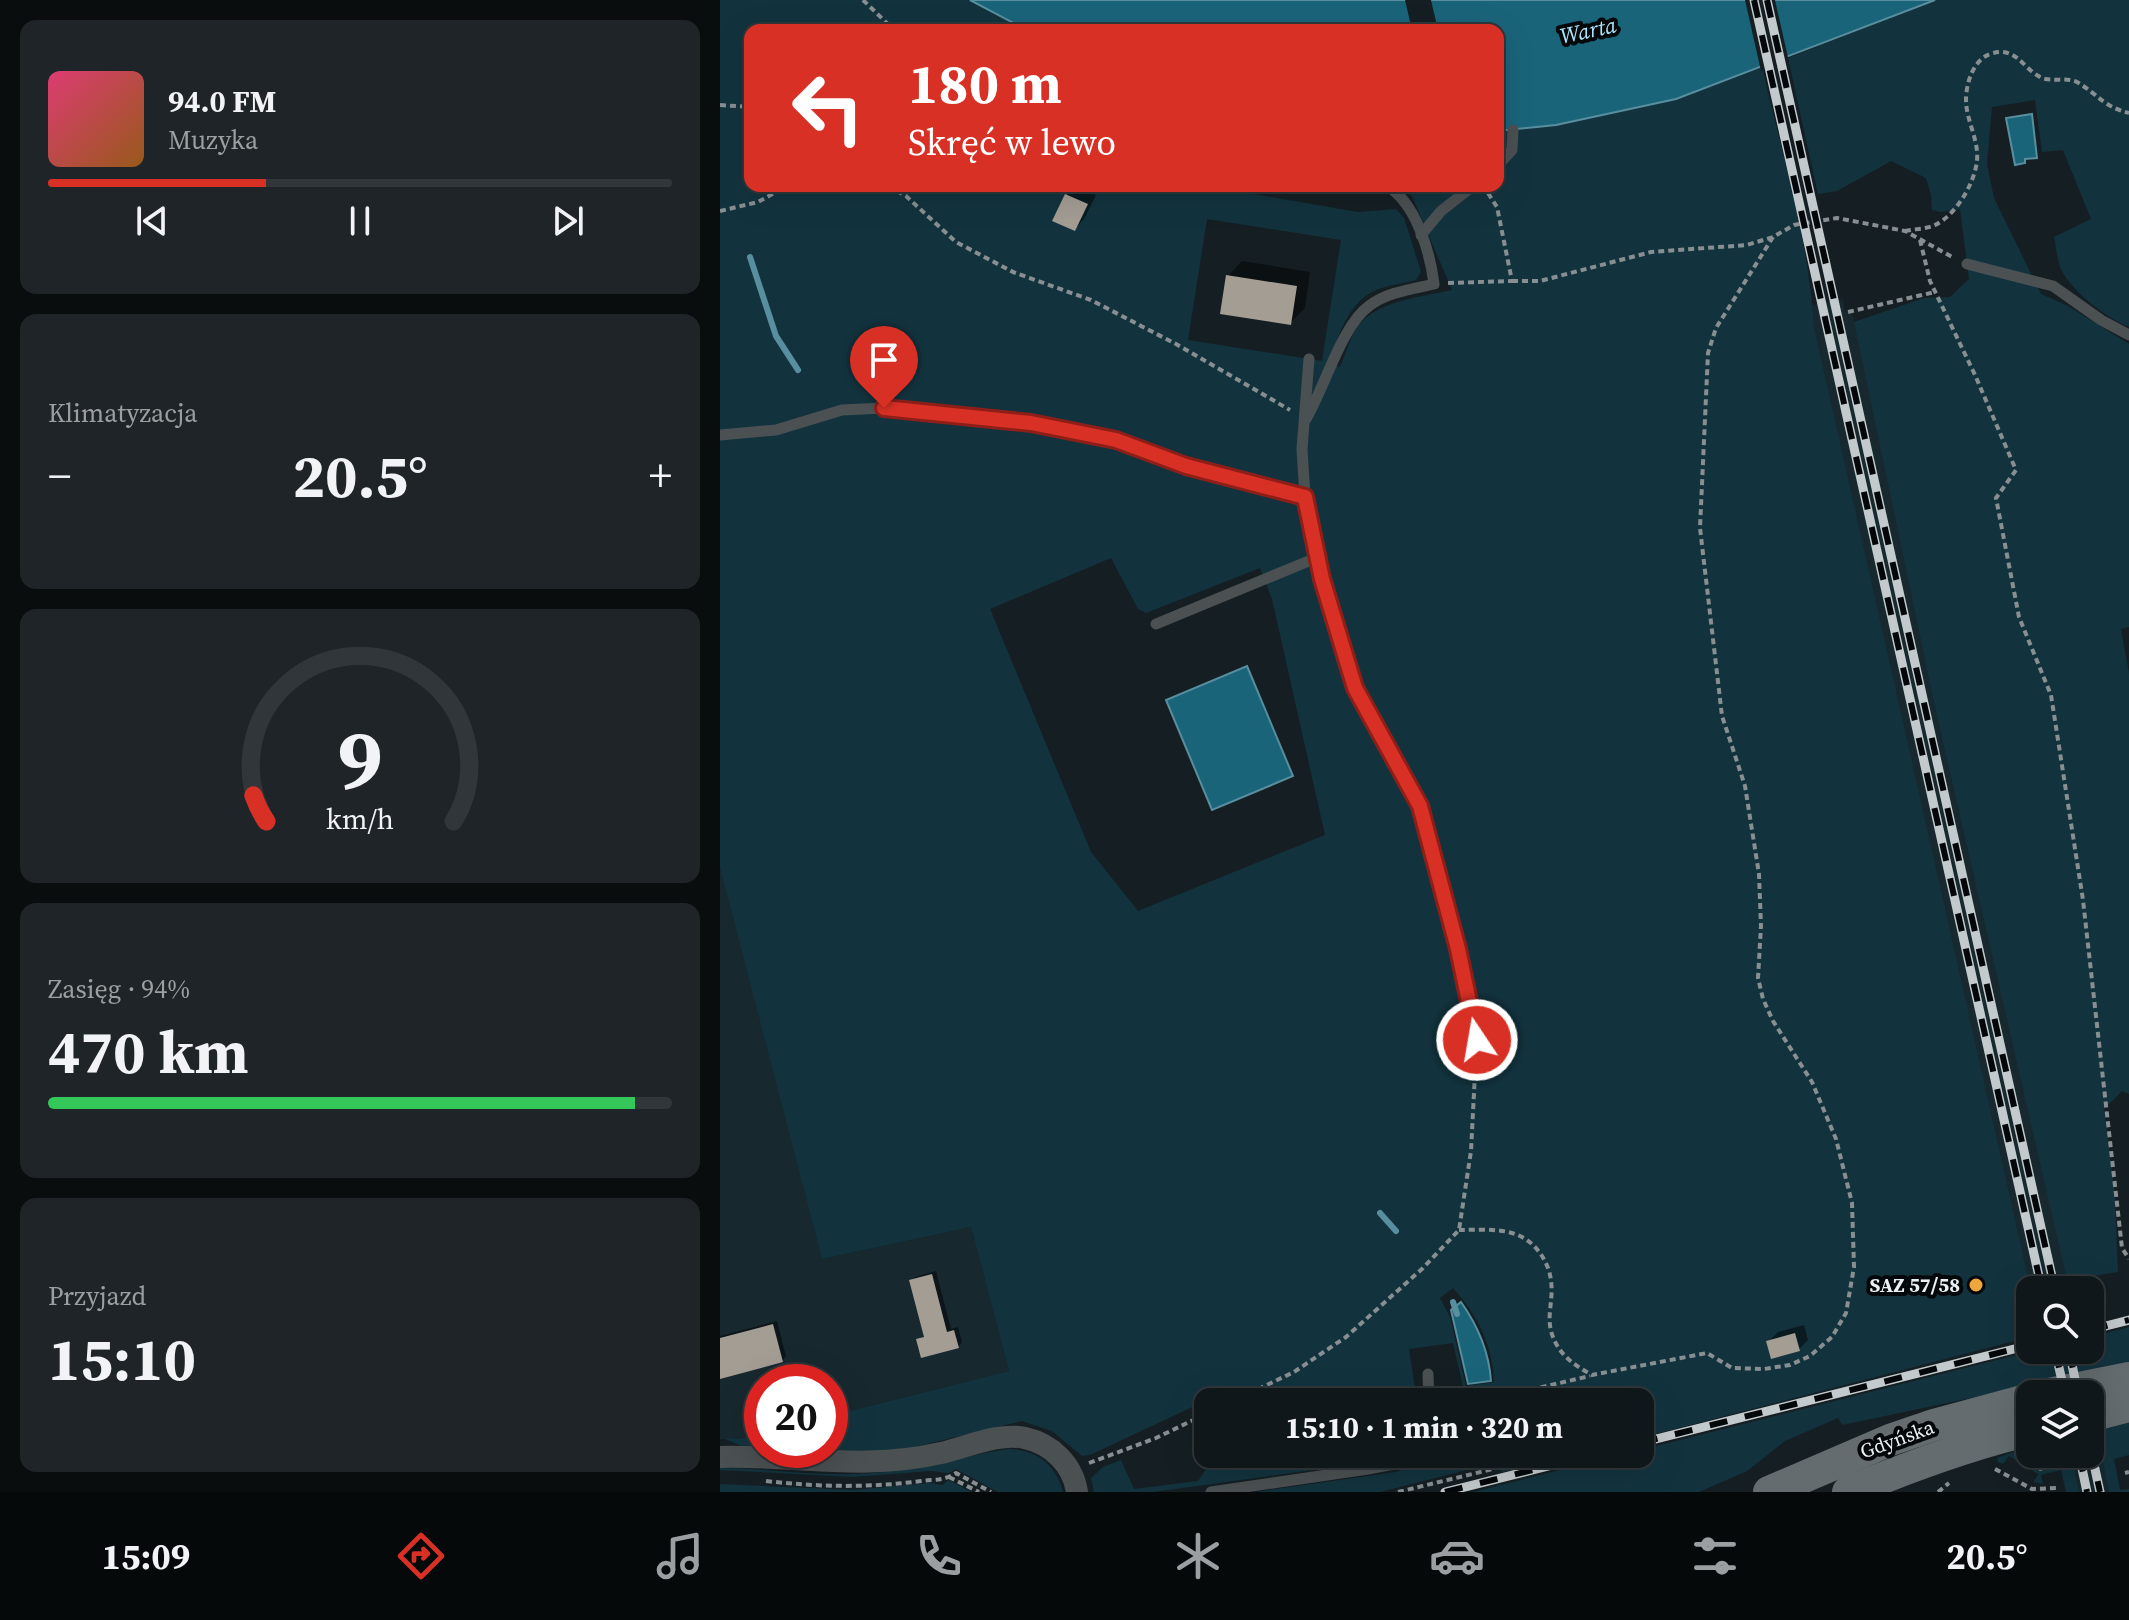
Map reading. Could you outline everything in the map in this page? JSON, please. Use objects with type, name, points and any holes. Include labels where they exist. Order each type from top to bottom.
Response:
[{"type":"main road","points":[[2104,1383],[2129,1378]]},
{"type":"main road","name":"Gdyńska","points":[[1769,1492],[1890,1440],[2016,1403]]},
{"type":"main road","points":[[2104,1412],[2129,1406]]},
{"type":"main road","name":"Gdyńska","points":[[1848,1492],[1908,1466],[2016,1434]]},
{"type":"street","points":[[720,1457],[876,1462],[930,1456],[1014,1436],[1034,1440],[1056,1453],[1074,1481]]},
{"type":"lane","points":[[1504,159],[1512,150],[1513,130]]},
{"type":"lane","points":[[1306,419],[1320,396],[1350,326],[1369,306],[1396,293],[1434,284],[1421,235],[1408,207],[1393,192]]},
{"type":"lane","points":[[1421,235],[1441,211],[1465,192]]},
{"type":"lane","points":[[1967,264],[2053,286],[2101,320],[2129,335]]},
{"type":"lane","points":[[1309,359],[1302,449],[1305,497],[1316,558],[1355,688],[1420,806],[1458,949],[1477,1040]]},
{"type":"lane","points":[[720,435],[776,430],[842,410],[884,408],[1031,423],[1116,440],[1186,466],[1305,497]]},
{"type":"lane","points":[[1156,624],[1316,558]]},
{"type":"lane","points":[[1428,1374],[1428,1388]]},
{"type":"lane","points":[[1211,1492],[1373,1468]]},
{"type":"path","points":[[863,0],[888,24]]},
{"type":"path","points":[[1905,231],[1934,225],[1953,212],[1968,186],[1977,162],[1966,100],[1971,75],[1978,61],[1989,54],[2006,52],[2019,58],[2044,79],[2075,80],[2110,108],[2129,113]]},
{"type":"path","points":[[720,105],[744,107]]},
{"type":"path","points":[[720,211],[758,202],[776,192]]},
{"type":"path","points":[[899,192],[956,242],[1013,272],[1091,300],[1176,344],[1306,419]]},
{"type":"path","points":[[1487,192],[1497,207],[1512,281]]},
{"type":"path","points":[[1434,284],[1540,281],[1651,252],[1747,245],[1773,237],[1794,225],[1837,218],[1905,231],[1967,264]]},
{"type":"path","points":[[1537,1388],[1707,1353],[1732,1368],[1764,1369],[1790,1365],[1810,1356],[1832,1337],[1846,1313],[1854,1267],[1852,1203],[1836,1139],[1812,1082],[1773,1021],[1758,978],[1761,926],[1759,874],[1745,786],[1722,716],[1700,528],[1708,353],[1716,328],[1773,237]]},
{"type":"path","points":[[1920,240],[1930,281],[2016,470],[1996,498],[2019,617],[2051,695],[2083,900],[2122,1248],[2129,1259]]},
{"type":"path","points":[[1848,312],[1935,292]]},
{"type":"path","points":[[1260,1388],[1294,1372],[1346,1337],[1423,1268],[1459,1230],[1471,1151],[1477,1040]]},
{"type":"path","points":[[1459,1230],[1515,1234],[1533,1244],[1545,1261],[1551,1282],[1548,1320],[1553,1340],[1571,1363],[1592,1375]]},
{"type":"path","points":[[1074,1481],[1194,1420]]},
{"type":"path","points":[[1398,1492],[1497,1468]]},
{"type":"path","points":[[1990,1468],[2004,1472],[2032,1489],[2057,1488]]},
{"type":"path","points":[[2039,1469],[2043,1468]]},
{"type":"path","points":[[1938,1492],[1951,1482]]},
{"type":"shaded area","points":[[720,0],[970,0],[1016,24],[744,24],[744,192],[1242,192],[1358,212],[1396,209],[1404,218],[1421,272],[1416,280],[1377,290],[1356,305],[1344,323],[1329,363],[1340,367],[1355,330],[1377,310],[1401,301],[1452,290],[1412,196],[1407,192],[1504,192],[1504,130],[1556,125],[1676,99],[1762,67],[1800,229],[1814,327],[2028,1276],[2016,1276],[2016,1341],[1654,1434],[1654,1388],[1463,1388],[1453,1343],[1409,1349],[1415,1388],[1194,1388],[1194,1406],[1090,1455],[1082,1456],[1052,1431],[1022,1421],[910,1448],[848,1453],[848,1411],[1009,1371],[971,1227],[822,1259],[720,867]],"holes":[[[1207,219],[1341,240],[1322,361],[1188,340]],[[1111,558],[1138,609],[1146,613],[1260,568],[1272,599],[1325,835],[1138,911],[1091,852],[990,609]],[[1453,1288],[1470,1309],[1487,1343],[1494,1382],[1466,1386],[1450,1317],[1440,1298]]]},
{"type":"shaded area","points":[[1935,0],[2129,0],[2129,327],[2090,303],[2061,269],[2054,237],[2091,219],[2063,150],[2042,152],[2035,100],[1992,107],[1987,164],[1994,198],[2041,294],[2066,305],[2129,344],[2129,627],[2121,629],[2129,673],[2129,1094],[2122,1091],[2104,1109],[2115,1197],[2118,1272],[2066,1276],[1936,712],[1854,322],[1924,298],[1950,297],[1969,279],[1960,209],[1932,210],[1926,178],[1891,161],[1837,191],[1818,194],[1788,58]]},
{"type":"shaded area","points":[[1843,299],[1845,310],[1853,317],[1936,712],[2067,1276],[2028,1276],[1814,327],[1812,305]]},
{"type":"shaded area","points":[[720,860],[822,1259],[971,1227],[1009,1371],[848,1411],[848,1364],[744,1364],[744,1438],[720,1439]]},
{"type":"shaded area","points":[[2129,1327],[2129,1365],[2057,1380],[2016,1380],[2016,1389],[1842,1425],[1838,1418],[1785,1441],[1747,1471],[1699,1492],[1473,1492],[1568,1468],[1654,1468],[1654,1446],[2016,1355],[2016,1364],[2104,1364],[2104,1333]]},
{"type":"shaded area","points":[[2129,1421],[2129,1455],[2114,1459],[2120,1490],[2129,1489],[2129,1492],[2109,1492],[2104,1468],[2104,1427]]},
{"type":"shaded area","points":[[723,1438],[744,1438],[744,1446]]},
{"type":"shaded area","points":[[1009,1449],[1028,1452],[1044,1461],[1056,1474],[1063,1492],[998,1492],[956,1469],[949,1473],[930,1471],[853,1477],[720,1470],[876,1473]]},
{"type":"shaded area","points":[[2016,1451],[2016,1460],[2009,1456],[2003,1464],[1997,1458]]},
{"type":"shaded area","points":[[1121,1460],[1134,1489],[1198,1481],[1207,1468],[1328,1468],[1153,1492],[1094,1492],[1091,1478],[1103,1467]]},
{"type":"shaded area","points":[[1407,1468],[1475,1468],[1380,1492],[1255,1492]]},
{"type":"shaded area","points":[[2028,1468],[2074,1468],[2079,1492],[2066,1492],[2061,1470],[2041,1475],[2043,1484],[2034,1482],[2038,1474]]},
{"type":"shaded area","points":[[2074,1468],[2104,1468],[2109,1492],[2079,1492]]},
{"type":"shaded area","points":[[949,1480],[971,1492],[720,1492],[720,1484],[853,1490],[931,1483],[942,1485]]},
{"type":"water","name":"Warta","points":[[970,0],[1935,0],[1676,99],[1556,125],[1504,130],[1504,24],[1016,24]]},
{"type":"water","points":[[2032,114],[2037,158],[2025,159],[2025,163],[2015,165],[2006,118]]},
{"type":"water","points":[[1247,666],[1293,776],[1212,810],[1166,700]]},
{"type":"water","points":[[1461,1302],[1482,1339],[1491,1381],[1468,1384],[1451,1310]]},
{"type":"pier","points":[[1405,0],[1431,0],[1437,24],[1411,24]]},
{"type":"pier","points":[[1745,0],[1775,0],[1789,62],[1761,71]]},
{"type":"building","points":[[1065,194],[1088,204],[1075,231],[1052,221]]},
{"type":"building","points":[[1226,275],[1297,286],[1291,325],[1220,314]]},
{"type":"building","points":[[932,1274],[947,1332],[954,1330],[959,1348],[921,1358],[916,1339],[924,1337],[909,1280]]},
{"type":"building","points":[[773,1324],[783,1362],[744,1364],[744,1373],[720,1379],[720,1338]]},
{"type":"building","points":[[1795,1333],[1800,1351],[1771,1359],[1766,1341]]},
{"type":"waterway","points":[[750,257],[776,336],[798,370]]},
{"type":"waterway","points":[[1380,1213],[1396,1231]]},
{"type":"waterway","points":[[1453,1302],[1457,1314]]},
{"type":"railway","points":[[1754,0],[2039,1276]]},
{"type":"railway","points":[[1767,0],[2052,1276]]},
{"type":"railway","points":[[2104,1326],[2129,1320]]},
{"type":"railway","points":[[1654,1439],[2016,1349]]},
{"type":"railway","points":[[2058,1364],[2062,1380]]},
{"type":"railway","points":[[2072,1364],[2075,1380]]},
{"type":"railway","points":[[1445,1492],[1540,1468]]},
{"type":"railway","points":[[2082,1468],[2087,1492]]},
{"type":"railway","points":[[2095,1468],[2100,1492]]},
{"type":"place","name":"SAZ 57/58","points":[[1976,1285]]},
{"type":"route","points":[[884,408],[1031,423],[1116,440],[1186,466],[1305,497],[1316,558],[1355,688],[1420,806],[1458,949],[1477,1040]]}]
